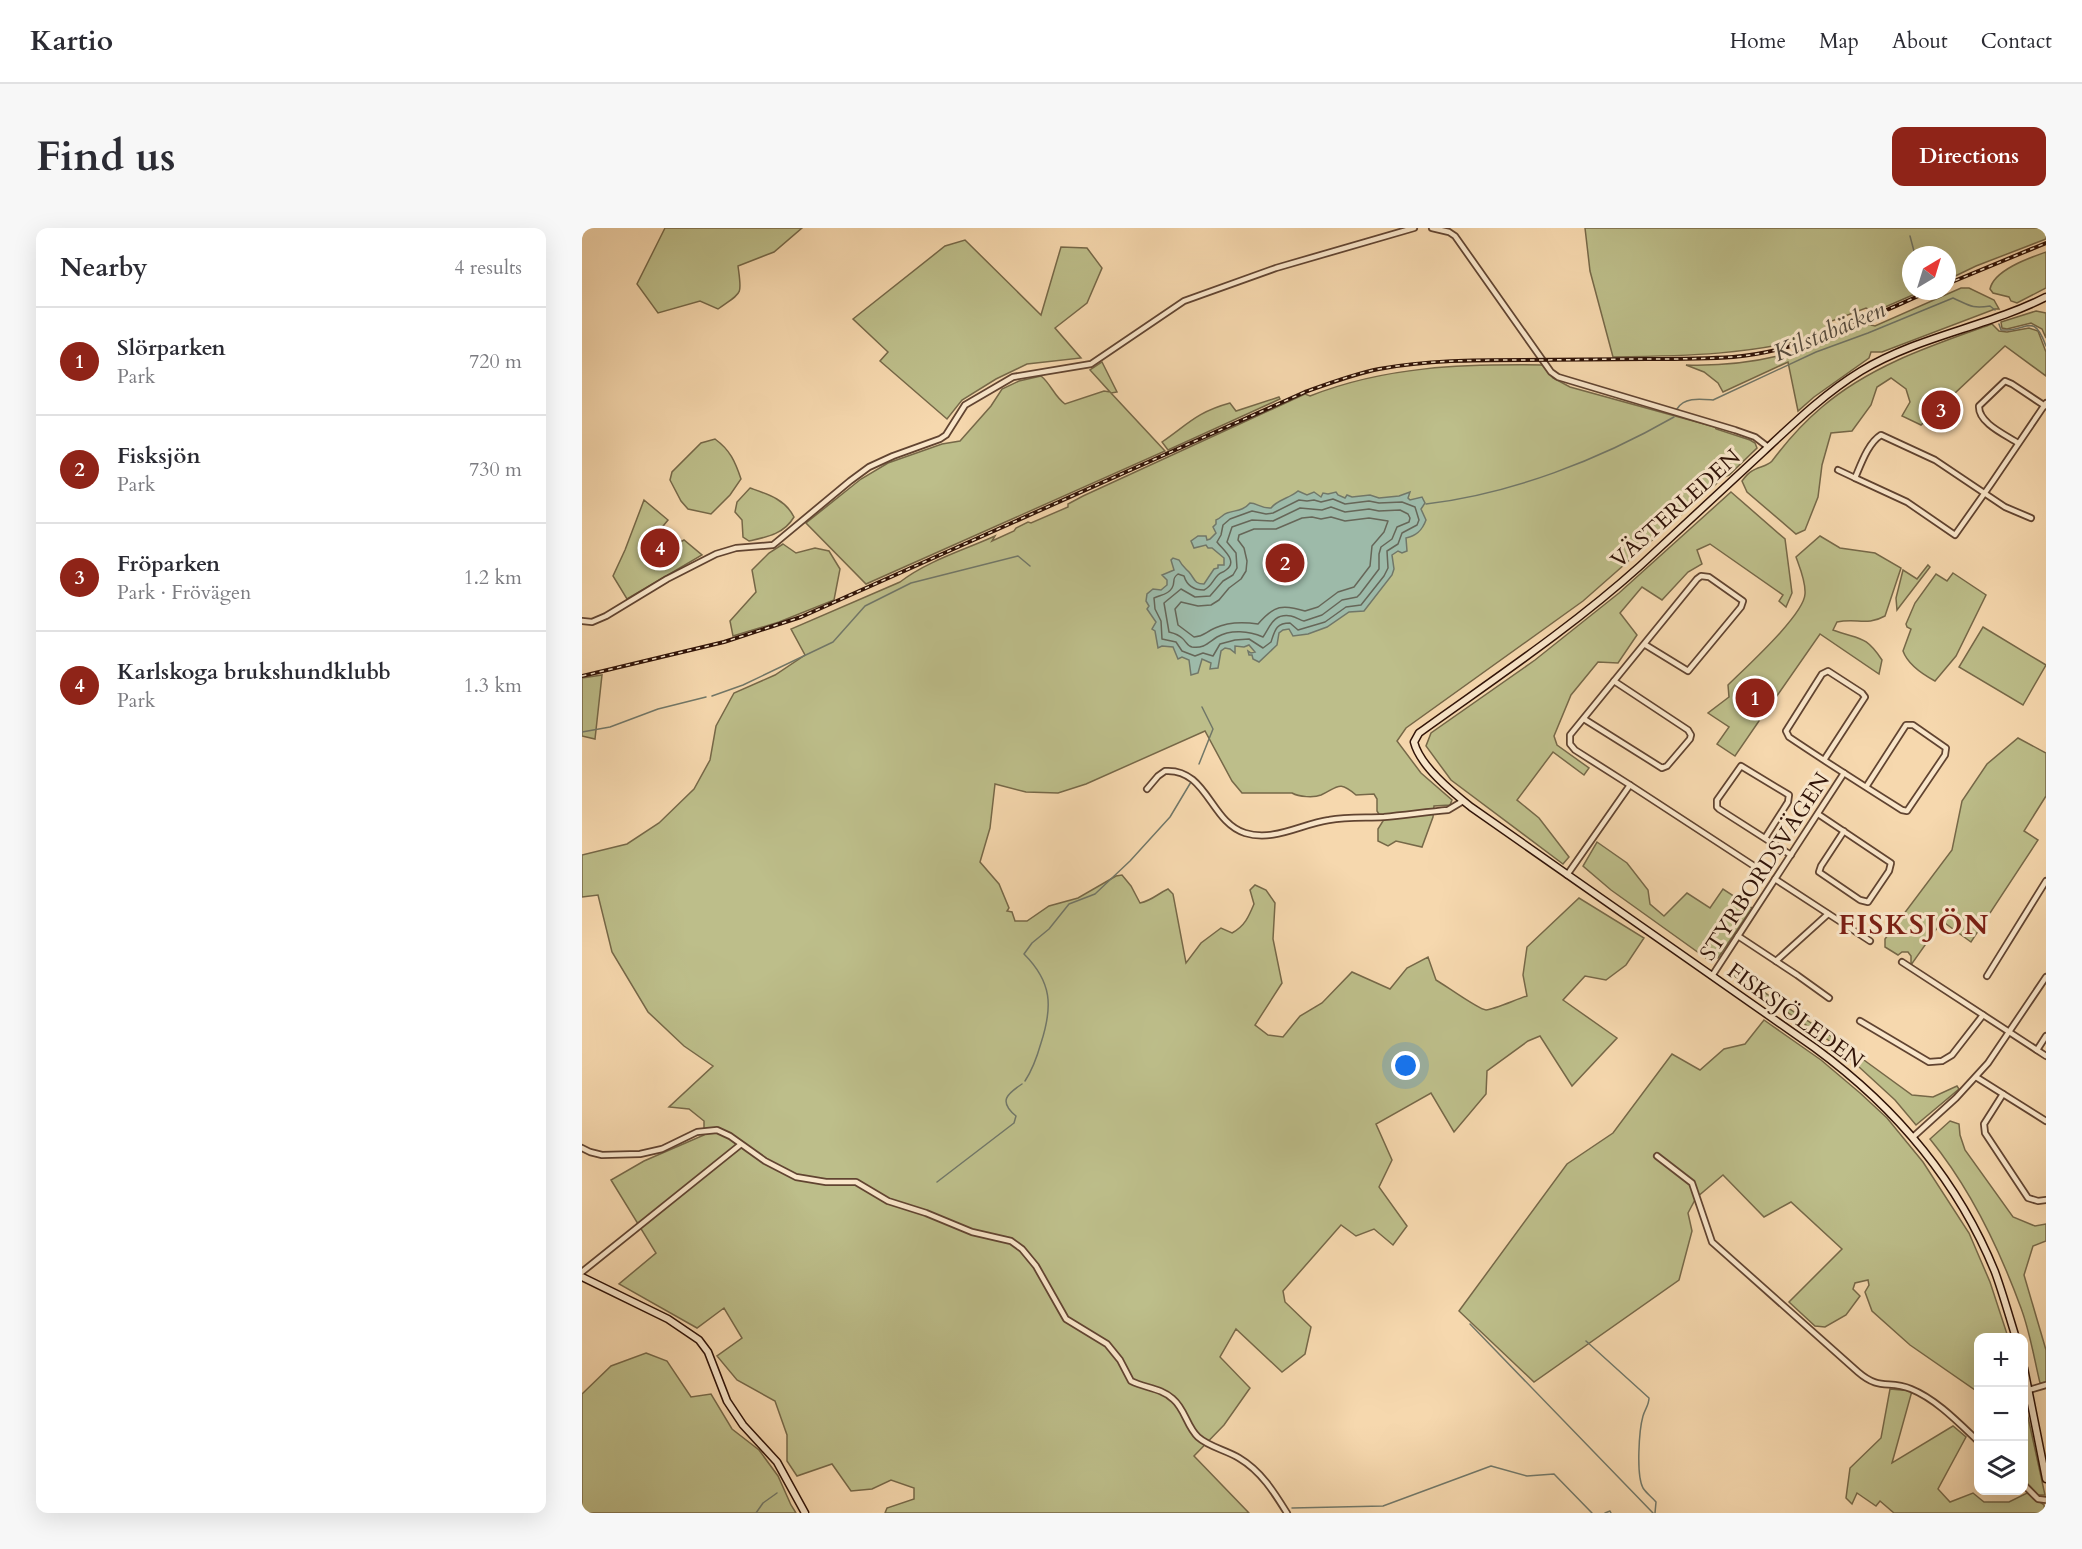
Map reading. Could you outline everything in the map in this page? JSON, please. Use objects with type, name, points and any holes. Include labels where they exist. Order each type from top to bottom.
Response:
[{"type":"street","points":[[582,621],[597,621],[666,579],[716,554],[736,548],[773,545],[860,473],[893,456],[940,439],[946,435],[965,405],[1013,377],[1091,364],[1184,301],[1276,268],[1414,228]]},
{"type":"street","points":[[1432,228],[1449,232],[1455,236],[1551,372],[1558,377],[1735,430],[1755,437],[1768,447]]},
{"type":"street","name":"VÄSTERLEDEN","points":[[1463,801],[1448,789],[1431,770],[1416,749],[1415,738],[1586,611],[1638,567],[1833,390],[1875,363],[1915,345],[2001,316],[2046,297]]},
{"type":"street","points":[[1838,470],[1907,502],[1955,535],[2045,405],[2005,381],[1978,406],[1979,412],[1986,420],[2018,443]]},
{"type":"street","points":[[1855,478],[1868,451],[1881,435],[1935,460],[2006,507],[2031,518]]},
{"type":"street","points":[[1644,644],[1688,671],[1741,607],[1743,601],[1709,578],[1701,576],[1644,644],[1570,735],[1569,740],[1572,747],[1754,866]]},
{"type":"street","points":[[1824,760],[1865,698],[1862,693],[1828,671],[1822,674],[1786,731],[1789,737],[1824,760],[1844,773],[1902,810],[1907,811],[1945,755],[1946,748],[1912,725],[1906,725],[1866,787]]},
{"type":"street","points":[[1584,719],[1662,768],[1667,766],[1690,739],[1691,735],[1688,730],[1614,681]]},
{"type":"street","points":[[1765,838],[1788,802],[1789,795],[1741,766],[1716,804],[1719,809],[1791,855]]},
{"type":"street","points":[[1147,789],[1165,771],[1184,775],[1198,783],[1228,822],[1242,832],[1256,834],[1282,833],[1332,820],[1448,810],[1463,801]]},
{"type":"street","name":"STYRBORDSVÄGEN","points":[[1712,976],[1844,773]]},
{"type":"street","points":[[1567,875],[1630,785]]},
{"type":"street","name":"FISKSJÖLEDEN","points":[[1463,801],[1843,1070],[1881,1103],[1913,1137],[1943,1177],[1980,1240],[1995,1274],[2014,1333]]},
{"type":"street","points":[[1818,814],[1844,831],[1891,863],[1889,871],[1868,902],[1860,900],[1819,872],[1844,831]]},
{"type":"street","points":[[1775,879],[1870,941]]},
{"type":"street","points":[[1987,976],[2046,881]]},
{"type":"street","points":[[1776,961],[1828,914]]},
{"type":"street","points":[[1738,936],[1829,998]]},
{"type":"street","points":[[1902,962],[2046,1056]]},
{"type":"street","points":[[1913,1137],[1976,1077],[2045,981]]},
{"type":"street","points":[[1860,1021],[1922,1059],[1935,1063],[1952,1055],[1983,1015]]},
{"type":"street","points":[[2037,1050],[2046,1036]]},
{"type":"street","points":[[1976,1077],[2046,1121]]},
{"type":"street","points":[[2003,1094],[1984,1124],[1985,1133],[2028,1197],[2038,1201],[2046,1200]]},
{"type":"street","points":[[582,1148],[602,1155],[640,1154],[655,1152],[697,1132],[711,1130],[723,1132],[765,1161],[796,1177],[826,1182],[856,1182],[888,1202],[926,1213],[972,1232],[1011,1241],[1022,1249],[1036,1266],[1066,1319],[1107,1344],[1120,1360],[1131,1381],[1163,1392],[1175,1400],[1200,1438],[1239,1458],[1255,1470],[1264,1478],[1287,1513]]},
{"type":"street","points":[[582,1272],[740,1145]]},
{"type":"street","points":[[1657,1156],[1692,1183],[1712,1242],[1871,1383],[1903,1387],[1918,1392],[1977,1441]]},
{"type":"street","points":[[582,1277],[668,1319],[699,1340],[708,1352],[727,1401],[743,1425],[777,1462],[805,1513]]},
{"type":"street","points":[[2029,1390],[2046,1385]]},
{"type":"street","points":[[2028,1386],[2046,1479]]},
{"type":"street","points":[[2028,1489],[2038,1499],[2046,1500]]},
{"type":"green space","points":[[665,228],[802,228],[774,252],[738,266],[739,292],[718,309],[700,301],[658,313],[637,284]]},
{"type":"green space","points":[[1585,228],[2046,228],[2046,239],[1956,276],[1956,246],[1902,246],[1902,300],[1876,311],[1866,308],[1829,322],[1821,335],[1795,342],[1770,347],[1692,355],[1613,357],[1590,271]]},
{"type":"green space","points":[[965,240],[1041,315],[1061,247],[1087,248],[1102,268],[1087,303],[1055,328],[1081,358],[1027,364],[996,379],[962,400],[947,419],[880,361],[888,352],[853,319],[945,246]]},
{"type":"green space","points":[[2046,252],[2046,288],[2017,303],[2011,301],[2009,297],[1993,293],[1990,289],[1998,276],[2005,271],[2022,261]]},
{"type":"green space","points":[[1969,288],[1994,300],[1999,309],[1882,352],[1871,352],[1869,358],[1798,411],[1788,362],[1723,392],[1718,383],[1704,372],[1686,365],[1757,360],[1801,350],[1867,324],[1875,326],[1934,300],[1956,300],[1956,290]]},
{"type":"green space","points":[[2036,311],[2046,313],[2046,338],[2042,329],[2031,323],[2007,329],[2002,328],[2001,322]]},
{"type":"green space","points":[[1992,324],[1999,331],[2029,328],[2038,331],[2046,352],[2046,376],[2005,346],[1921,425],[1902,416],[1910,402],[1906,389],[1891,378],[1877,387],[1871,405],[1852,431],[1831,433],[1822,465],[1818,497],[1805,530],[1796,534],[1747,492],[1742,481],[1747,475],[1770,463],[1802,426],[1841,392],[1903,358]]},
{"type":"green space","points":[[1102,362],[1117,392],[1111,393],[1165,451],[866,584],[806,523],[861,479],[888,463],[942,444],[960,441],[991,406],[1002,389],[1019,381],[1041,376],[1065,404],[1104,391],[1110,392],[1090,370]]},
{"type":"green space","points":[[1543,365],[1553,378],[1570,387],[1715,427],[1750,440],[1757,448],[1583,601],[1406,728],[1397,741],[1421,773],[1452,800],[1450,805],[1434,806],[1433,817],[1422,847],[1396,841],[1388,846],[1378,841],[1378,829],[1383,821],[1377,811],[1377,799],[1374,794],[1356,795],[1342,786],[1314,797],[1292,793],[1242,793],[1232,781],[1205,731],[1086,784],[1058,793],[1026,792],[995,784],[990,828],[980,862],[999,884],[1009,908],[1007,911],[1012,912],[1015,921],[1027,921],[1049,906],[1078,898],[1116,876],[1122,875],[1140,903],[1168,889],[1173,894],[1186,963],[1201,943],[1221,928],[1232,933],[1243,924],[1254,904],[1250,890],[1255,885],[1266,890],[1275,903],[1273,939],[1282,983],[1255,1025],[1268,1035],[1283,1037],[1300,1016],[1322,1003],[1352,972],[1390,989],[1407,968],[1428,957],[1436,980],[1482,1009],[1490,1009],[1527,996],[1523,975],[1527,947],[1579,898],[1644,938],[1626,965],[1606,980],[1585,976],[1563,1000],[1617,1038],[1572,1086],[1540,1036],[1528,1041],[1487,1071],[1486,1094],[1454,1132],[1431,1093],[1376,1124],[1392,1160],[1379,1187],[1407,1226],[1393,1245],[1374,1229],[1356,1236],[1341,1225],[1283,1291],[1285,1302],[1311,1327],[1305,1354],[1282,1372],[1236,1329],[1220,1357],[1250,1388],[1224,1425],[1194,1456],[1249,1513],[885,1513],[887,1508],[914,1499],[914,1488],[891,1480],[872,1489],[851,1491],[832,1464],[797,1476],[787,1461],[787,1435],[775,1401],[737,1380],[717,1356],[742,1338],[724,1308],[697,1328],[619,1284],[656,1253],[611,1180],[644,1161],[704,1135],[704,1121],[689,1109],[669,1107],[713,1066],[684,1046],[648,1012],[612,952],[598,895],[582,897],[582,855],[627,844],[659,823],[694,789],[710,760],[716,726],[734,693],[775,675],[805,655],[791,629],[900,582],[946,556],[995,536],[992,541],[1028,522],[1031,523],[1068,507],[1068,504],[1083,496],[1305,394],[1310,396],[1367,378],[1425,369],[1454,366]]},
{"type":"green space","points":[[1279,397],[1280,399],[1168,450],[1162,442],[1209,410],[1230,403],[1236,411]]},
{"type":"green space","points":[[715,439],[731,456],[741,479],[730,495],[711,514],[688,509],[670,480],[672,472],[701,443]]},
{"type":"green space","points":[[750,488],[781,501],[794,517],[790,523],[769,536],[749,541],[743,537],[742,520],[735,512],[737,502]]},
{"type":"green space","points":[[1731,492],[1785,539],[1792,593],[1786,607],[1779,601],[1783,595],[1710,544],[1697,550],[1702,564],[1688,572],[1662,600],[1642,587],[1620,613],[1637,635],[1618,663],[1598,662],[1571,695],[1554,736],[1557,745],[1589,768],[1584,775],[1553,752],[1517,800],[1539,818],[1569,857],[1563,864],[1451,780],[1426,746],[1431,733],[1535,660],[1619,593]]},
{"type":"green space","points":[[644,500],[668,520],[659,531],[673,546],[684,540],[702,555],[627,599],[613,576]]},
{"type":"green space","points":[[1820,536],[1840,548],[1875,553],[1901,568],[1885,616],[1873,621],[1837,622],[1833,630],[1861,639],[1871,646],[1882,660],[1879,674],[1820,634],[1763,716],[1759,714],[1759,721],[1735,756],[1717,744],[1729,727],[1708,713],[1729,697],[1728,685],[1795,615],[1805,594],[1804,580],[1796,557]]},
{"type":"green space","points":[[783,544],[796,553],[815,548],[829,551],[840,569],[834,600],[779,622],[733,636],[730,621],[756,592],[752,570],[769,553]]},
{"type":"green space","points":[[1928,565],[1930,567],[1897,610],[1896,598],[1903,570],[1917,579]]},
{"type":"green space","points":[[1953,573],[1986,595],[1956,656],[1935,681],[1916,669],[1905,656],[1903,651],[1911,629],[1906,624],[1915,603],[1936,574],[1947,581]]},
{"type":"green space","points":[[1983,627],[2046,665],[2023,705],[1959,667]]},
{"type":"green space","points":[[602,675],[595,739],[582,736],[582,678]]},
{"type":"green space","points":[[2018,738],[2046,753],[2046,796],[2024,831],[2038,840],[1971,942],[1942,921],[1911,965],[1911,956],[1908,952],[1898,955],[1885,947],[1885,939],[1952,850],[1962,801],[1987,764]]},
{"type":"green space","points":[[1597,842],[1627,863],[1648,890],[1650,904],[1664,916],[1687,893],[1710,908],[1723,889],[1752,908],[1718,958],[1706,958],[1611,890],[1583,866]]},
{"type":"green space","points":[[1730,970],[1831,1036],[1912,1095],[1933,1097],[1957,1086],[1959,1089],[1916,1125],[1895,1100],[1834,1044],[1728,972]]},
{"type":"green space","points":[[1764,1020],[1821,1060],[1860,1093],[1887,1118],[1923,1162],[1969,1233],[1990,1282],[2007,1333],[1974,1333],[1974,1389],[1910,1345],[1872,1311],[1865,1292],[1869,1285],[1868,1280],[1855,1283],[1853,1289],[1860,1296],[1846,1315],[1825,1327],[1815,1326],[1789,1302],[1842,1249],[1791,1202],[1764,1217],[1723,1175],[1696,1198],[1688,1213],[1692,1231],[1679,1280],[1534,1382],[1459,1311],[1567,1164],[1613,1133],[1672,1054],[1700,1070],[1724,1049],[1745,1044]]},
{"type":"green space","points":[[1950,1121],[1959,1124],[1965,1150],[2013,1217],[2035,1226],[2046,1224],[2046,1241],[2033,1246],[2024,1275],[2046,1350],[2046,1382],[2040,1383],[2024,1317],[1993,1241],[1971,1198],[1930,1139]]},
{"type":"green space","points":[[646,1353],[667,1361],[691,1397],[711,1394],[732,1429],[759,1450],[778,1476],[796,1513],[582,1513],[582,1394],[611,1366]]},
{"type":"green space","points":[[1890,1389],[1912,1391],[1892,1463],[1953,1426],[1966,1437],[1938,1489],[1950,1502],[1973,1493],[1984,1502],[2009,1502],[2028,1494],[2044,1505],[2045,1513],[1894,1513],[1880,1501],[1876,1506],[1857,1493],[1852,1504],[1846,1498],[1850,1468],[1881,1438]]},
{"type":"green space","points":[[2028,1416],[2045,1495],[2038,1495],[2028,1484]]},
{"type":"water","points":[[1298,491],[1307,495],[1314,492],[1321,497],[1323,493],[1336,492],[1345,498],[1347,495],[1352,497],[1370,495],[1379,498],[1399,496],[1410,492],[1408,498],[1410,500],[1422,497],[1425,503],[1421,509],[1426,520],[1418,532],[1406,538],[1407,551],[1402,553],[1398,551],[1392,555],[1394,569],[1392,575],[1364,611],[1349,612],[1327,627],[1308,634],[1293,636],[1289,629],[1283,630],[1279,633],[1277,645],[1259,662],[1249,655],[1248,651],[1255,652],[1249,645],[1235,646],[1235,653],[1225,648],[1221,651],[1218,668],[1210,669],[1211,663],[1202,659],[1198,673],[1191,675],[1189,660],[1182,657],[1178,659],[1173,647],[1158,648],[1155,631],[1152,629],[1156,622],[1147,609],[1149,606],[1146,601],[1147,594],[1153,589],[1161,590],[1167,585],[1167,580],[1162,575],[1174,570],[1171,560],[1173,558],[1179,560],[1196,582],[1204,584],[1218,565],[1224,565],[1224,558],[1206,545],[1194,548],[1191,541],[1198,536],[1206,536],[1207,540],[1210,539],[1216,533],[1213,527],[1216,520],[1226,514],[1242,509],[1250,503],[1271,508]]},
{"type":"waterway","points":[[1910,236],[1913,246]]},
{"type":"waterway","name":"Kilstabäcken","points":[[1677,409],[1684,402],[1698,399],[1713,400],[1816,352],[1953,298],[1970,306],[1990,306],[1995,310]]},
{"type":"waterway","name":"Kilstabäcken","points":[[1999,324],[2001,330],[2033,326],[2041,335],[2046,346]]},
{"type":"waterway","name":"Kilstabäcken","points":[[1426,504],[1490,492],[1554,473],[1616,447],[1674,417]]},
{"type":"waterway","points":[[712,696],[743,685],[833,642],[865,606],[911,583],[1018,556],[1030,566]]},
{"type":"waterway","points":[[582,732],[610,727],[658,709],[706,697]]},
{"type":"waterway","points":[[1199,764],[1213,729],[1202,707]]},
{"type":"waterway","points":[[1025,1081],[1033,1067],[1045,1030],[1048,995],[1040,975],[1024,954],[1032,943],[1049,929],[1069,904],[1095,894],[1130,861],[1170,817],[1191,782]]},
{"type":"waterway","points":[[937,1182],[1014,1123],[1016,1116],[1010,1111],[1006,1102],[1012,1091],[1022,1084]]},
{"type":"waterway","points":[[1470,1324],[1653,1513]]},
{"type":"waterway","points":[[1586,1341],[1649,1398],[1639,1442],[1639,1463],[1643,1488],[1656,1502],[1655,1513]]},
{"type":"waterway","points":[[1292,1508],[1383,1506],[1491,1466],[1527,1476],[1554,1474],[1592,1513]]},
{"type":"waterway","points":[[756,1513],[763,1503],[777,1493]]},
{"type":"waterway","points":[[1605,1513],[1610,1511],[1611,1513]]},
{"type":"railway","points":[[1956,280],[2046,243]]},
{"type":"railway","points":[[582,676],[724,642],[801,617],[1305,392],[1360,373],[1397,366],[1451,361],[1700,359],[1759,354],[1809,341],[1909,300]]},
{"type":"place","name":"Fröparken","points":[[1941,410]]},
{"type":"place","name":"Karlskoga brukshundklubb","points":[[660,548]]},
{"type":"place","name":"Fisksjön","points":[[1285,563]]},
{"type":"place","name":"Slörparken","points":[[1755,698]]},
{"type":"district","name":"FISKSJÖN","points":[[1914,924]]}]
